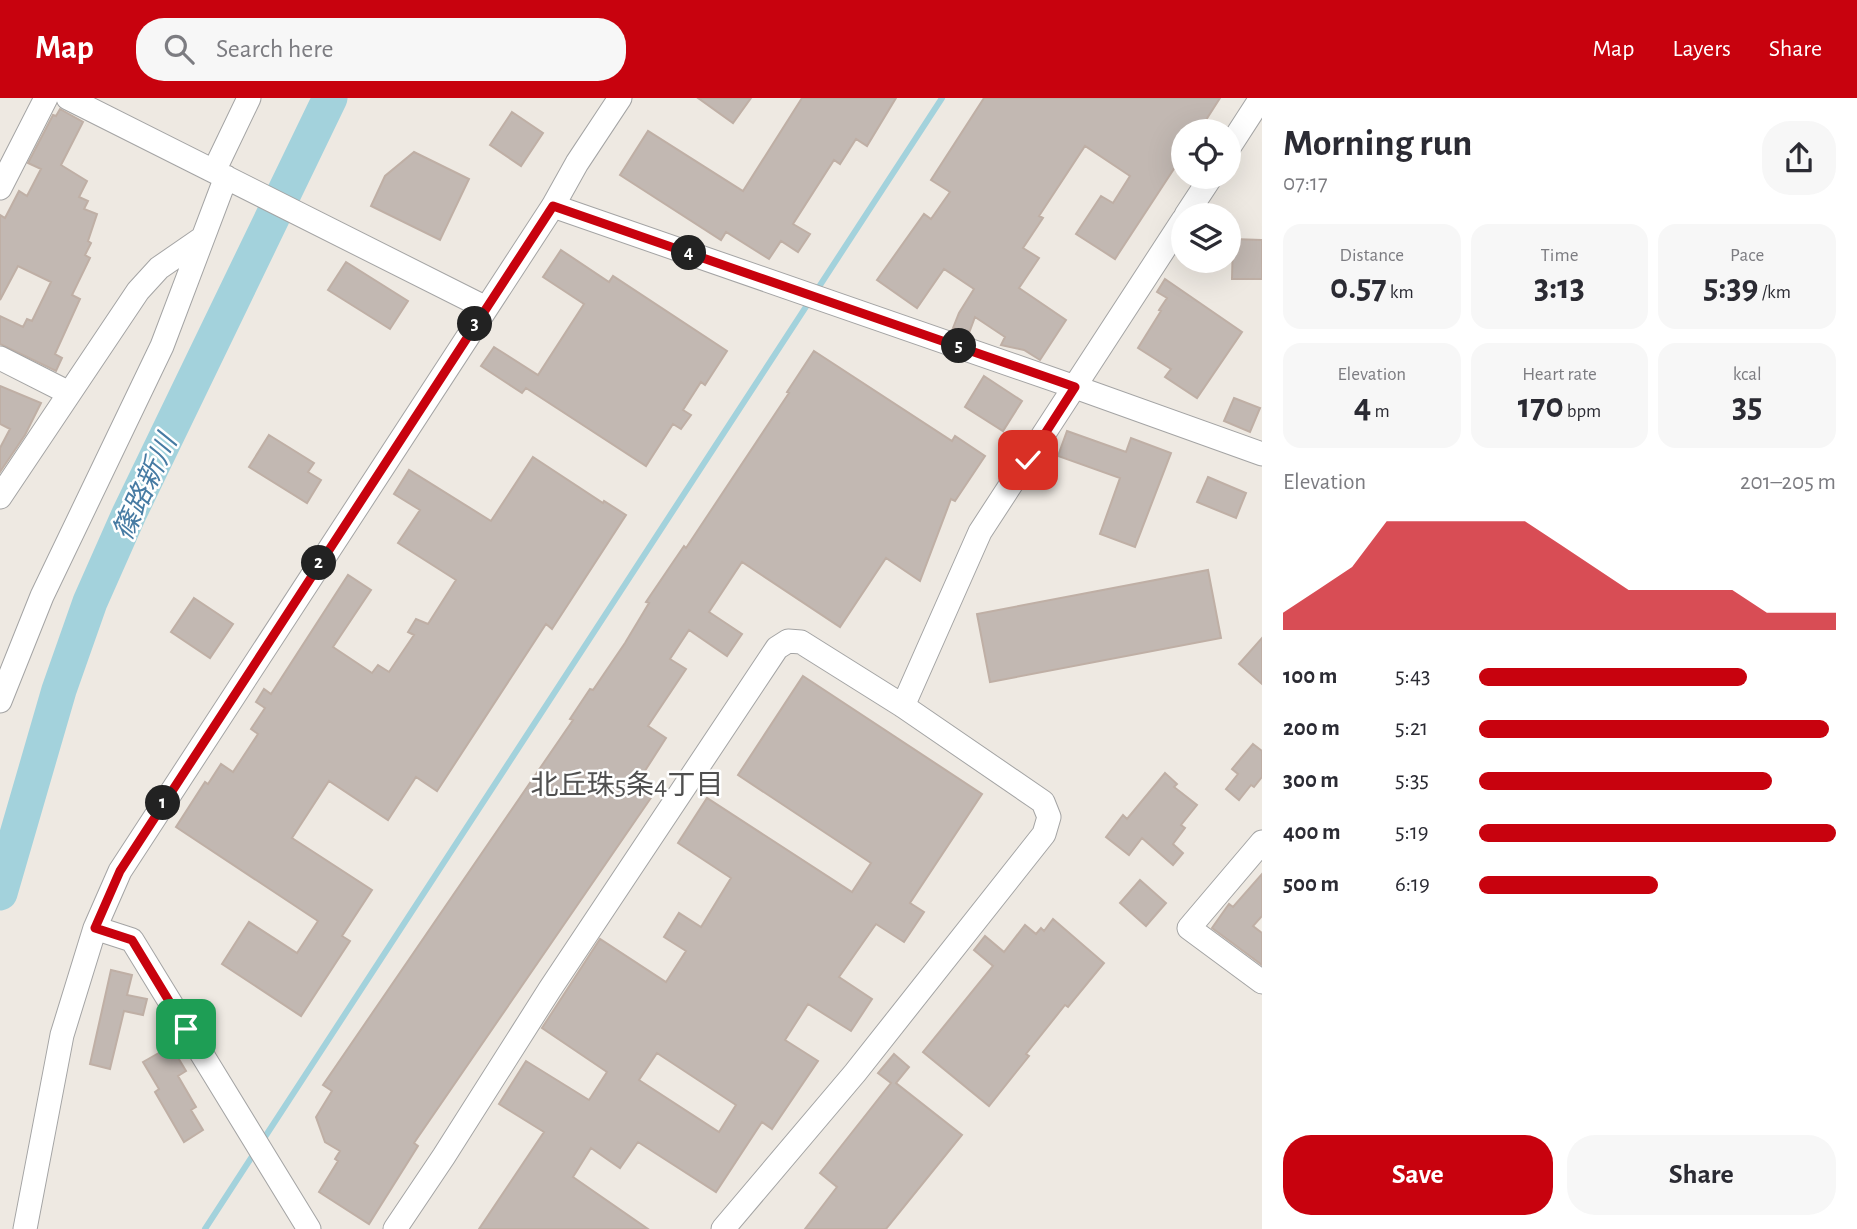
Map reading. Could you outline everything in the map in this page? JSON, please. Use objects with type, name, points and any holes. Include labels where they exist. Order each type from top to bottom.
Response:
[{"type":"street","points":[[0,188],[46,98]]},
{"type":"street","points":[[68,98],[486,308]]},
{"type":"street","points":[[0,701],[41,596],[162,346],[227,177],[249,98]]},
{"type":"street","points":[[25,1229],[62,1035],[95,928],[120,871],[553,206],[577,163],[620,98]]},
{"type":"street","points":[[1241,129],[1261,98]]},
{"type":"street","points":[[553,206],[1262,454]]},
{"type":"street","points":[[903,706],[980,533],[1171,237]]},
{"type":"street","points":[[0,497],[138,291],[159,268],[201,239]]},
{"type":"street","points":[[0,358],[69,393]]},
{"type":"street","points":[[395,1229],[550,989],[777,648],[788,641],[801,642],[903,706],[1043,802],[1049,817],[1044,834],[864,1062],[723,1229]]},
{"type":"street","points":[[1262,842],[1189,928],[1262,982]]},
{"type":"street","points":[[95,928],[132,940],[309,1229]]},
{"type":"building","points":[[698,98],[751,98],[733,123]]},
{"type":"building","points":[[802,98],[896,98],[867,146],[856,139],[840,164],[834,160],[793,224],[810,234],[798,252],[781,241],[769,259],[726,232],[721,240],[620,175],[648,131],[743,191]]},
{"type":"building","points":[[984,98],[1220,98],[1207,119],[1171,119],[1171,173],[1115,259],[1076,234],[1101,196],[1113,203],[1130,176],[1085,146],[1039,216],[1043,218],[1023,248],[1039,258],[1019,288],[1066,320],[1040,360],[1024,350],[1001,345],[1005,337],[975,317],[969,333],[953,328],[974,289],[944,269],[917,308],[877,280],[924,214],[931,219],[950,192],[931,180]]},
{"type":"building","points":[[60,109],[83,122],[61,165],[87,181],[79,197],[88,201],[84,209],[97,214],[88,241],[91,243],[85,255],[90,258],[72,295],[80,299],[55,354],[62,358],[56,371],[0,344],[0,316],[23,327],[27,319],[32,321],[51,282],[18,266],[0,300],[0,215],[5,218],[19,191],[27,196],[41,169],[28,163],[53,115],[56,116]]},
{"type":"building","points":[[512,112],[543,133],[521,166],[490,145]]},
{"type":"building","points":[[414,152],[469,179],[440,240],[371,206],[385,176]]},
{"type":"building","points":[[1241,239],[1262,240],[1262,279],[1232,279],[1232,273],[1241,273]]},
{"type":"building","points":[[561,250],[609,282],[613,276],[727,351],[705,385],[701,382],[683,410],[691,415],[681,429],[673,424],[646,466],[526,388],[522,393],[481,366],[494,347],[538,375],[584,304],[543,277]]},
{"type":"building","points":[[346,262],[408,301],[390,329],[328,290]]},
{"type":"building","points":[[1165,279],[1242,332],[1197,398],[1165,377],[1171,369],[1138,348],[1167,298],[1157,292]]},
{"type":"building","points":[[814,351],[952,441],[955,436],[985,456],[955,501],[951,499],[920,581],[886,558],[840,627],[742,562],[709,612],[742,634],[727,656],[689,630],[670,659],[686,669],[648,726],[666,738],[641,777],[657,789],[414,1143],[418,1146],[369,1224],[319,1192],[338,1161],[335,1159],[340,1151],[325,1142],[316,1117],[332,1091],[323,1085],[573,720],[570,719],[590,689],[593,690],[625,643],[649,603],[646,602],[684,546],[686,548]]},
{"type":"building","points":[[984,376],[1022,401],[1003,431],[965,407]]},
{"type":"building","points":[[0,386],[41,403],[25,435],[0,472],[0,448],[10,429],[0,424]]},
{"type":"building","points":[[1234,398],[1260,408],[1250,432],[1224,421]]},
{"type":"building","points":[[1067,431],[1126,452],[1131,438],[1171,453],[1135,547],[1100,534],[1120,478],[1058,456]]},
{"type":"building","points":[[269,435],[314,463],[308,472],[321,480],[307,503],[249,467]]},
{"type":"building","points":[[533,457],[626,515],[552,629],[546,624],[437,791],[416,777],[388,820],[329,781],[292,838],[372,890],[342,936],[350,941],[301,1016],[222,964],[249,922],[297,953],[318,921],[176,827],[205,782],[208,784],[221,764],[233,772],[258,734],[251,729],[265,708],[256,702],[264,689],[271,694],[348,575],[371,590],[333,647],[372,673],[378,665],[389,672],[414,635],[408,632],[416,619],[428,624],[456,580],[398,543],[420,510],[394,494],[409,470],[491,521]]},
{"type":"building","points":[[1208,477],[1246,493],[1236,518],[1197,502]]},
{"type":"building","points":[[1208,570],[1221,638],[990,682],[977,614]]},
{"type":"building","points":[[194,598],[233,624],[210,658],[171,632]]},
{"type":"building","points":[[1262,638],[1262,684],[1239,664]]},
{"type":"building","points":[[803,676],[982,794],[910,903],[924,912],[904,942],[876,924],[839,977],[872,999],[851,1031],[808,1004],[785,1040],[818,1061],[772,1129],[762,1122],[716,1192],[638,1142],[620,1168],[591,1148],[573,1177],[648,1229],[479,1229],[544,1132],[499,1104],[526,1061],[589,1100],[607,1072],[542,1028],[600,939],[666,982],[686,951],[664,937],[679,913],[701,927],[731,878],[678,843],[707,798],[852,892],[871,863],[738,775]],"holes":[[[657,1053],[736,1105],[719,1132],[639,1080]]]},
{"type":"building","points":[[1253,744],[1262,751],[1262,777],[1254,787],[1251,785],[1239,800],[1226,789],[1238,774],[1232,769]]},
{"type":"building","points":[[1165,773],[1177,784],[1174,787],[1197,805],[1181,825],[1185,828],[1173,844],[1183,853],[1173,865],[1142,838],[1129,855],[1106,837],[1123,815],[1127,819]]},
{"type":"building","points":[[1262,874],[1262,916],[1253,926],[1262,933],[1262,965],[1212,928],[1229,904],[1233,907]]},
{"type":"building","points":[[1140,880],[1166,903],[1146,926],[1120,903]]},
{"type":"building","points":[[1053,919],[1104,963],[1068,1007],[1065,1005],[989,1106],[923,1052],[993,966],[974,950],[985,936],[1004,952],[1025,925],[1036,934],[1041,928],[1044,931]]},
{"type":"building","points":[[111,970],[132,975],[127,995],[147,999],[143,1015],[124,1011],[110,1069],[90,1064]]},
{"type":"building","points":[[171,1046],[186,1071],[178,1076],[196,1107],[191,1110],[203,1130],[184,1142],[155,1092],[159,1089],[143,1062]]},
{"type":"building","points":[[894,1054],[909,1067],[896,1083],[962,1135],[886,1229],[805,1229],[837,1187],[820,1173],[891,1083],[878,1073]]},
{"type":"waterway","name":"篠路新川","points":[[0,893],[59,690],[90,602],[129,514],[330,98]]},
{"type":"waterway","points":[[261,1143],[942,98]]},
{"type":"waterway","points":[[205,1229],[255,1152]]},
{"type":"district","name":"北丘珠5条4丁目","points":[[627,784]]},
{"type":"route","points":[[186,1029],[132,940],[95,928],[120,871],[553,206],[1075,387],[1028,460]]}]
